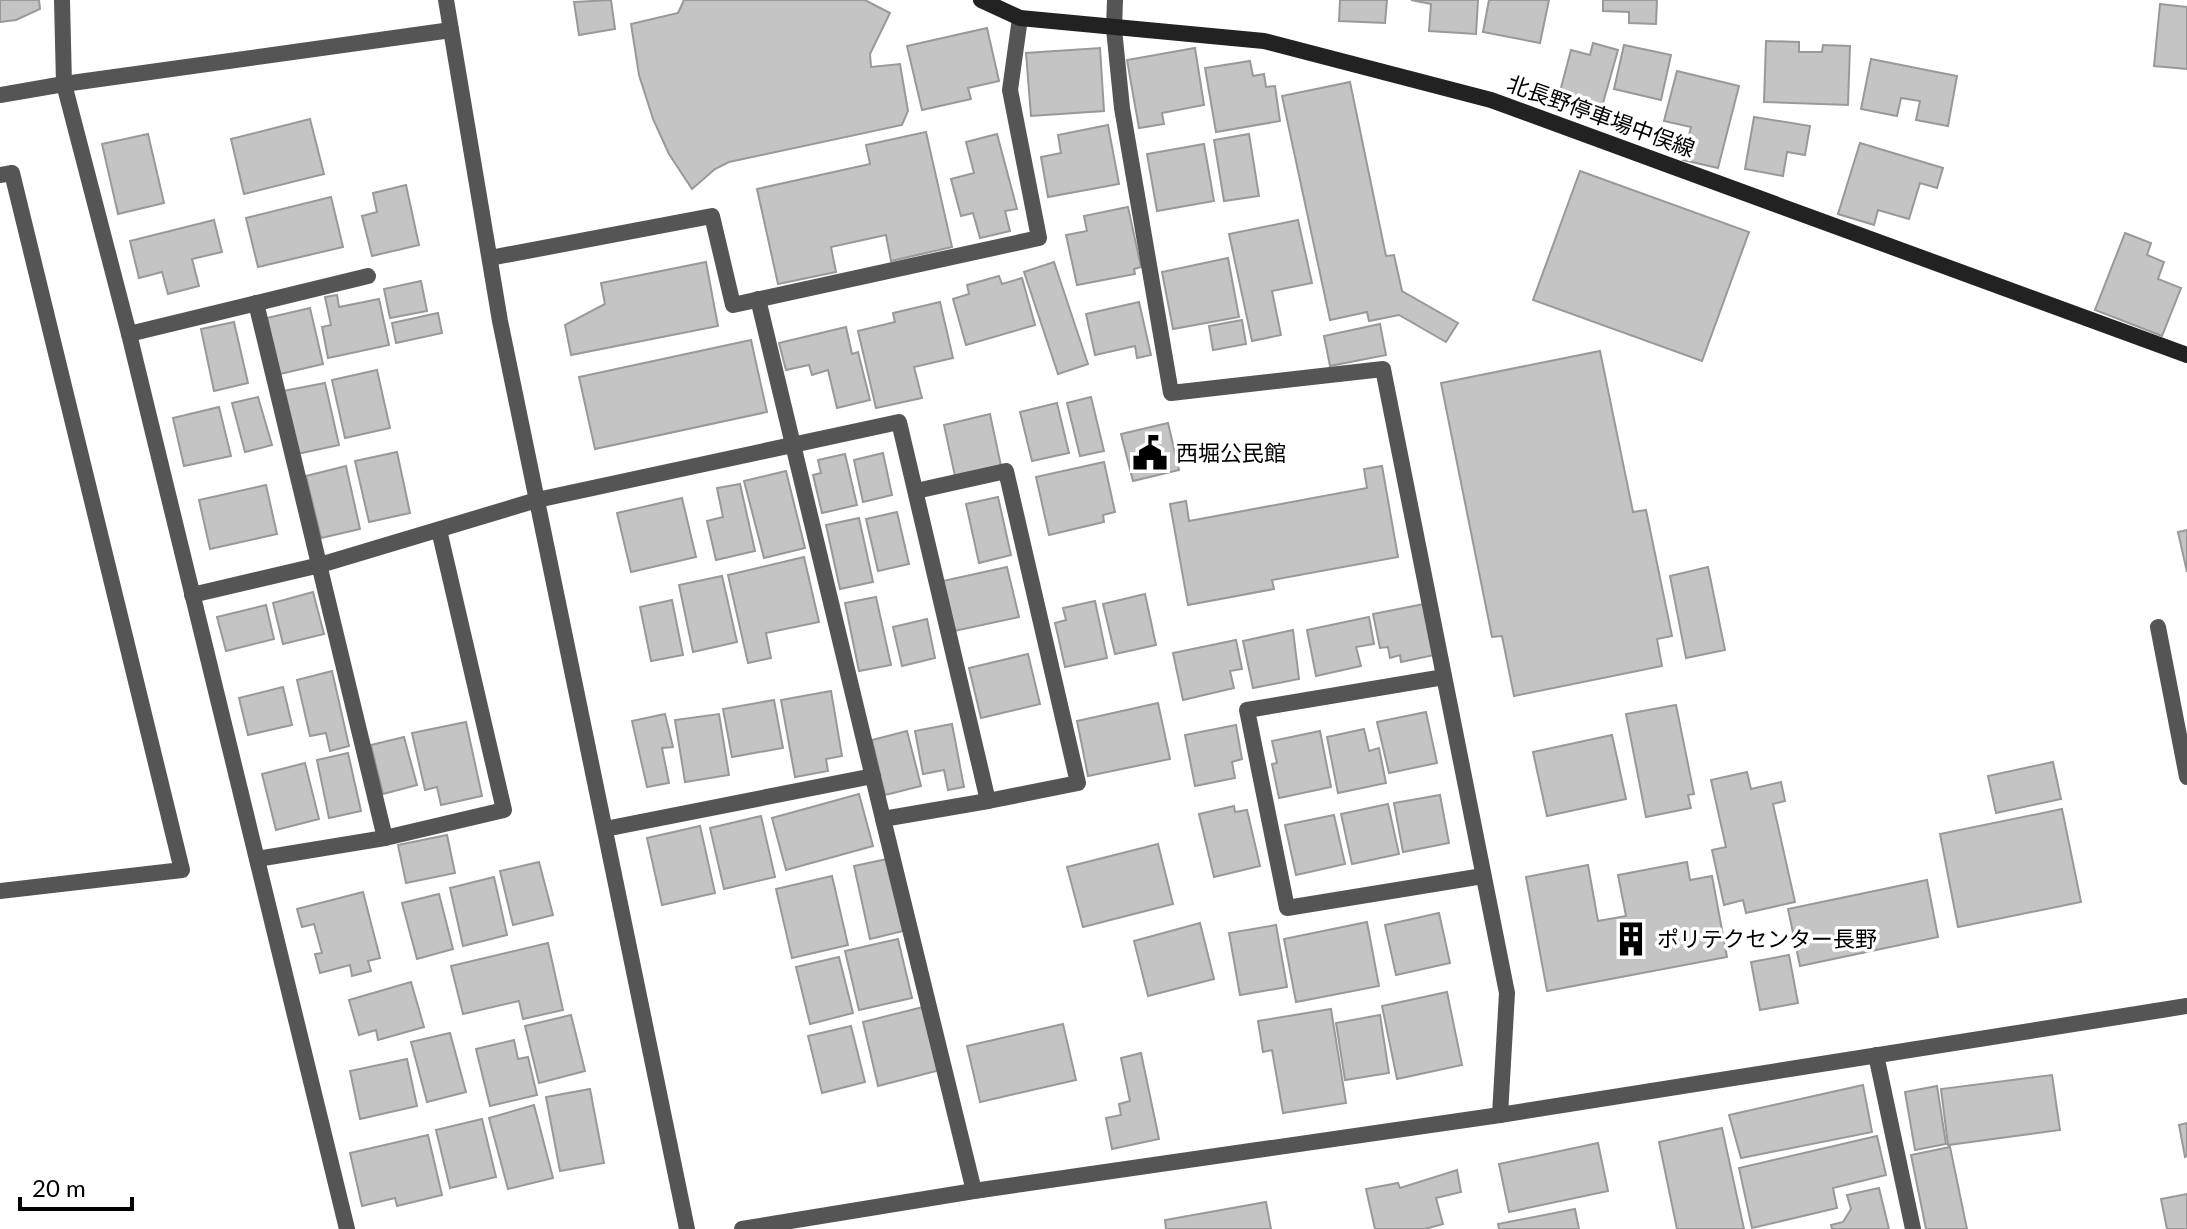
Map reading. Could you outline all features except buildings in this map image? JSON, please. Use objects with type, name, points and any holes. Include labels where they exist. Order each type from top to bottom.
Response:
[{"type":"main road","name":"北長野停車場中俣線","points":[[981,0],[1020,18],[1264,41],[1491,100],[2187,355]]},
{"type":"street","points":[[62,0],[64,84],[129,334],[347,1229]]},
{"type":"street","points":[[446,0],[490,258],[537,500],[687,1229]]},
{"type":"street","points":[[1115,0],[1114,29],[1122,108],[1171,393],[1383,369],[1507,993],[1500,1115]]},
{"type":"street","points":[[490,258],[712,216],[733,305],[1039,238],[1010,90],[1020,18]]},
{"type":"street","points":[[0,95],[451,30]]},
{"type":"street","points":[[0,175],[12,173],[182,870],[0,891]]},
{"type":"street","points":[[129,334],[368,276]]},
{"type":"street","points":[[758,299],[974,1191]]},
{"type":"street","points":[[256,303],[385,838]]},
{"type":"street","points":[[192,595],[320,565],[537,500],[899,422],[988,801]]},
{"type":"street","points":[[883,819],[1078,783],[1006,471],[916,491]]},
{"type":"street","points":[[257,859],[385,838],[504,810],[439,530]]},
{"type":"street","points":[[2158,627],[2187,777]]},
{"type":"street","points":[[1444,677],[1247,710],[1287,908],[1483,876]]},
{"type":"street","points":[[605,829],[873,776]]},
{"type":"street","points":[[742,1229],[974,1191],[1500,1115],[2187,1006]]},
{"type":"street","points":[[1876,1055],[1913,1229]]},
{"type":"place","name":"西堀公民館","points":[[1150,453]]},
{"type":"place","name":"ポリテクセンター長野","points":[[1631,939]]}]
